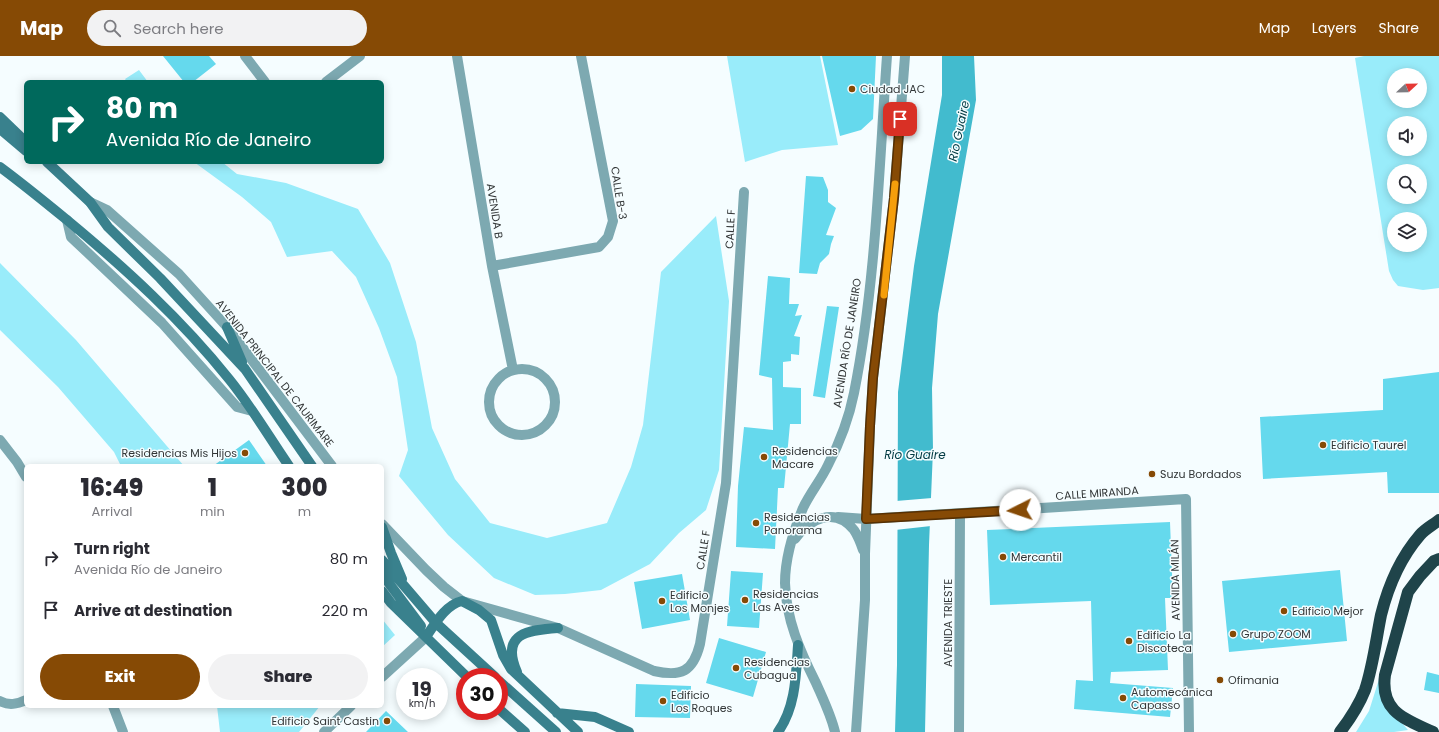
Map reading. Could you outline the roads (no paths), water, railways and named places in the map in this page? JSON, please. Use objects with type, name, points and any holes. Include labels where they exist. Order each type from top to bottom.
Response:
[{"type":"highway","points":[[1340,732],[1351,718],[1364,690],[1382,614],[1391,585],[1401,563],[1420,535],[1439,520]]},
{"type":"highway","points":[[1433,732],[1406,719],[1395,711],[1385,697],[1384,686],[1408,592],[1434,561],[1439,559]]},
{"type":"main road","points":[[0,117],[24,140]]},
{"type":"main road","points":[[0,129],[24,149]]},
{"type":"main road","name":"AVENIDA PRINCIPAL DE CAURIMARE","points":[[49,164],[90,202],[108,227],[160,278],[245,370],[311,464]]},
{"type":"main road","points":[[0,167],[39,196],[95,243],[148,291],[196,340],[230,380],[288,464]]},
{"type":"main road","points":[[227,327],[245,370]]},
{"type":"main road","points":[[384,532],[391,553],[407,590]]},
{"type":"main road","points":[[384,562],[436,623],[485,668]]},
{"type":"main road","points":[[384,577],[421,624],[426,637]]},
{"type":"main road","points":[[384,594],[391,603],[457,668]]},
{"type":"main road","points":[[426,637],[450,606],[455,603],[462,601],[479,610],[491,620],[503,655],[511,669],[578,732]]},
{"type":"main road","points":[[520,677],[512,656],[514,642],[520,636],[528,632],[538,629],[558,628]]},
{"type":"main road","points":[[778,732],[784,723],[792,700],[798,645]]},
{"type":"main road","points":[[508,689],[556,732]]},
{"type":"main road","points":[[557,712],[595,717],[629,732]]},
{"type":"main road","points":[[508,717],[523,731]]},
{"type":"street","points":[[245,56],[263,80]]},
{"type":"street","points":[[329,80],[360,56]]},
{"type":"street","name":"AVENIDA B","points":[[457,56],[492,266],[513,370]]},
{"type":"street","name":"CALLE B-3","points":[[492,266],[599,248],[608,238],[613,221],[581,56]]},
{"type":"street","name":"AVENIDA RÍO DE JANEIRO","points":[[835,732],[832,719],[798,645],[793,630],[786,596],[786,560],[804,507],[828,466],[848,419],[854,393],[866,312],[874,240],[887,56]]},
{"type":"street","points":[[856,732],[865,600],[869,432],[873,378],[894,198],[905,56]]},
{"type":"street","name":"CALLE F","points":[[462,601],[558,628],[654,671],[668,674],[681,673],[692,666],[697,656],[726,483],[744,192]]},
{"type":"street","name":"AVENIDA PRINCIPAL DE CAURIMARE","points":[[90,202],[107,210],[179,274],[227,327],[330,464]]},
{"type":"street","points":[[67,220],[71,237],[162,323],[237,407],[252,411]]},
{"type":"street","points":[[513,370],[528,370],[543,376],[553,390],[555,402],[553,412],[543,428],[535,432],[522,435],[507,431],[500,427],[492,416],[489,405],[490,395],[494,384],[502,376],[513,370]]},
{"type":"street","points":[[0,440],[24,474]]},
{"type":"street","name":"CALLE MIRANDA","points":[[830,517],[866,519],[888,518],[1186,499]]},
{"type":"street","name":"AVENIDA MILÁN","points":[[1186,499],[1189,732]]},
{"type":"street","name":"AVENIDA TRIESTE","points":[[957,514],[959,732]]},
{"type":"street","points":[[790,546],[800,532],[808,525],[822,517],[830,517],[841,520],[854,531],[865,554]]},
{"type":"street","points":[[384,528],[444,587],[462,601]]},
{"type":"street","points":[[384,675],[426,637]]},
{"type":"street","points":[[0,702],[6,705],[24,701]]},
{"type":"street","points":[[114,708],[124,732]]},
{"type":"street","points":[[324,732],[349,708]]},
{"type":"water","name":"Río Guaire","points":[[942,56],[974,56],[976,100],[938,314],[932,388],[933,450],[929,545],[925,732],[895,732],[897,665],[898,392],[914,266],[942,95]]},
{"type":"place","name":"Ciudad JAC","points":[[852,89]]},
{"type":"place","name":"Edificio Taurel","points":[[1323,445]]},
{"type":"place","name":"Residencias Mis Hijos","points":[[245,453]]},
{"type":"place","name":"Residencias Macare","points":[[764,457]]},
{"type":"place","name":"Suzu Bordados","points":[[1152,474]]},
{"type":"place","name":"Residencias Panorama","points":[[756,523]]},
{"type":"place","name":"Mercantil","points":[[1003,557]]},
{"type":"place","name":"Residencias Las Aves","points":[[745,600]]},
{"type":"place","name":"Edificio Los Monjes","points":[[662,601]]},
{"type":"place","name":"Edificio Mejor","points":[[1284,611]]},
{"type":"place","name":"Grupo ZOOM","points":[[1233,634]]},
{"type":"place","name":"Edificio La Discoteca","points":[[1129,641]]},
{"type":"place","name":"Residencias Cubagua","points":[[736,668]]},
{"type":"place","name":"Ofimania","points":[[1220,680]]},
{"type":"place","name":"Automecánica Capasso","points":[[1123,698]]},
{"type":"place","name":"Edificio Los Roques","points":[[663,701]]},
{"type":"place","name":"Edificio Saint Castin","points":[[387,721]]}]
